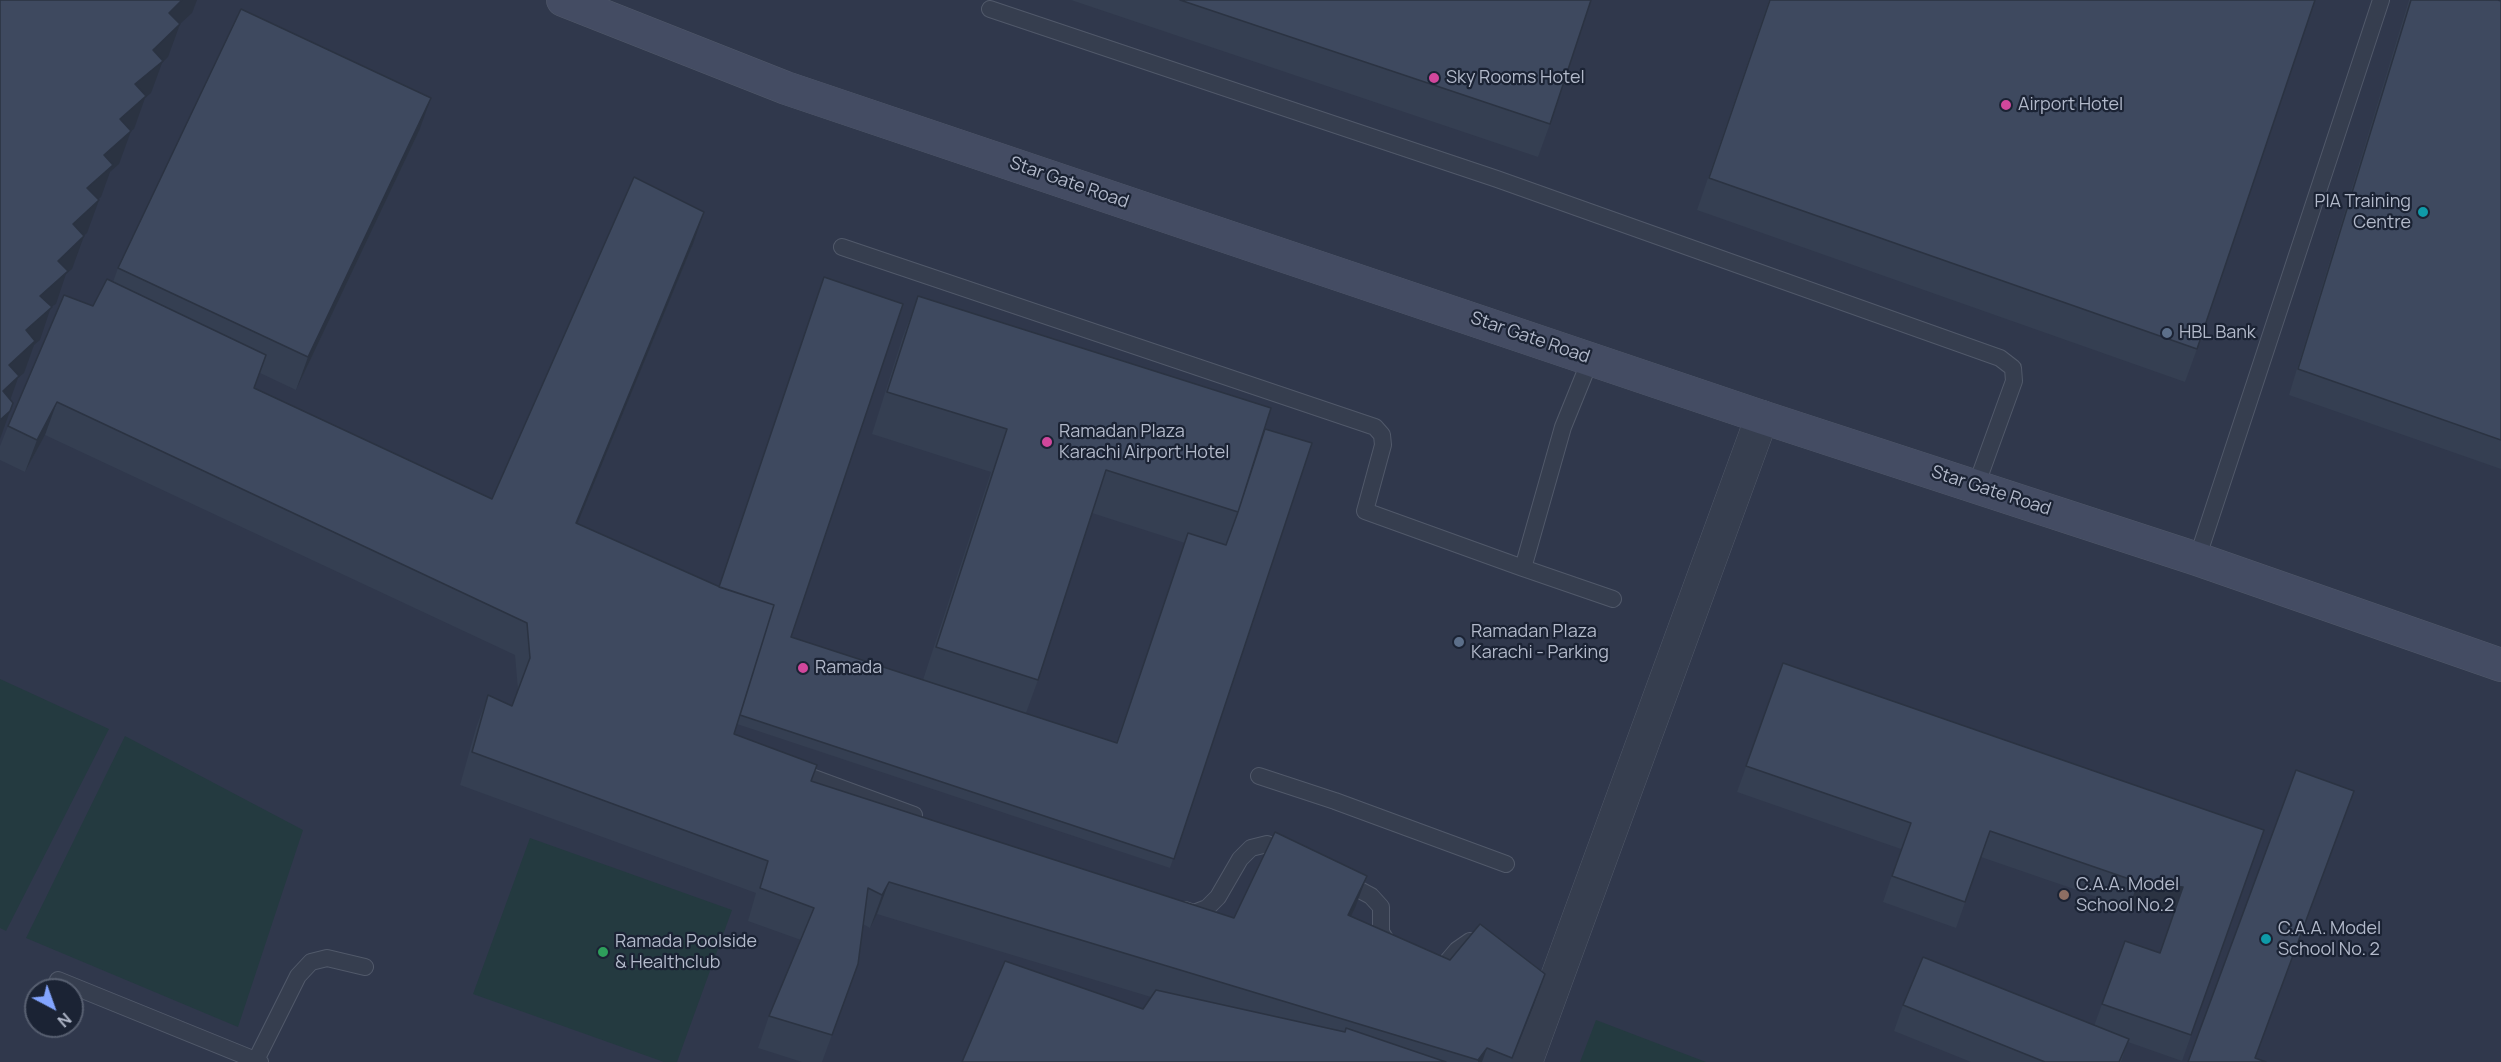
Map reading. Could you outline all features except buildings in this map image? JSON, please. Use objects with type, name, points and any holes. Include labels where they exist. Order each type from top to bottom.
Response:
[{"type":"street","name":"Star Gate Road","points":[[563,0],[786,88],[1762,417],[2197,559],[2501,665]]},
{"type":"street","points":[[1526,1062],[1544,980],[1762,417]]},
{"type":"lane","points":[[2197,559],[2381,0]]},
{"type":"lane","points":[[990,9],[1497,179],[2000,358],[2013,368],[2014,381],[1976,486]]},
{"type":"lane","points":[[842,247],[1375,427],[1382,435],[1383,445],[1365,511],[1613,599]]},
{"type":"lane","points":[[1523,568],[1563,427],[1591,358]]},
{"type":"lane","points":[[774,764],[930,821]]},
{"type":"lane","points":[[1259,776],[1335,801],[1506,864]]},
{"type":"lane","points":[[1173,907],[1194,913],[1207,908],[1218,897],[1240,859],[1251,848],[1267,844],[1309,864]]},
{"type":"lane","points":[[1329,874],[1371,896],[1381,907],[1381,932],[1390,947],[1406,955],[1433,967],[1446,963],[1457,950],[1470,941],[1494,951]]},
{"type":"lane","points":[[84,991],[258,1061],[298,976],[311,962],[327,958],[365,968]]},
{"type":"shaded area","points":[[0,0],[2501,0],[2501,1062],[0,1062]]},
{"type":"green space","points":[[0,679],[109,729],[6,931],[0,928]]},
{"type":"green space","points":[[125,736],[303,830],[238,1027],[26,938]]},
{"type":"green space","name":"Ramada Poolside & Healthclub","points":[[530,838],[732,910],[677,1062],[664,1062],[473,994]]},
{"type":"green space","points":[[1596,1020],[1706,1062],[1580,1062]]},
{"type":"place","name":"Sky Rooms Hotel","points":[[1434,78]]},
{"type":"place","name":"Airport Hotel","points":[[2006,105]]},
{"type":"place","name":"PIA Training Centre","points":[[2423,212]]},
{"type":"place","name":"HBL Bank","points":[[2167,333]]},
{"type":"place","name":"Ramadan Plaza Karachi Airport Hotel","points":[[1047,442]]},
{"type":"place","name":"Ramadan Plaza Karachi - Parking","points":[[1459,642]]},
{"type":"place","name":"Ramada","points":[[803,668]]},
{"type":"place","name":"C.A.A. Model School No.2","points":[[2064,895]]},
{"type":"place","name":"C.A.A. Model School No. 2","points":[[2266,939]]},
{"type":"place","name":"Ramada Poolside & Healthclub","points":[[603,952]]}]
